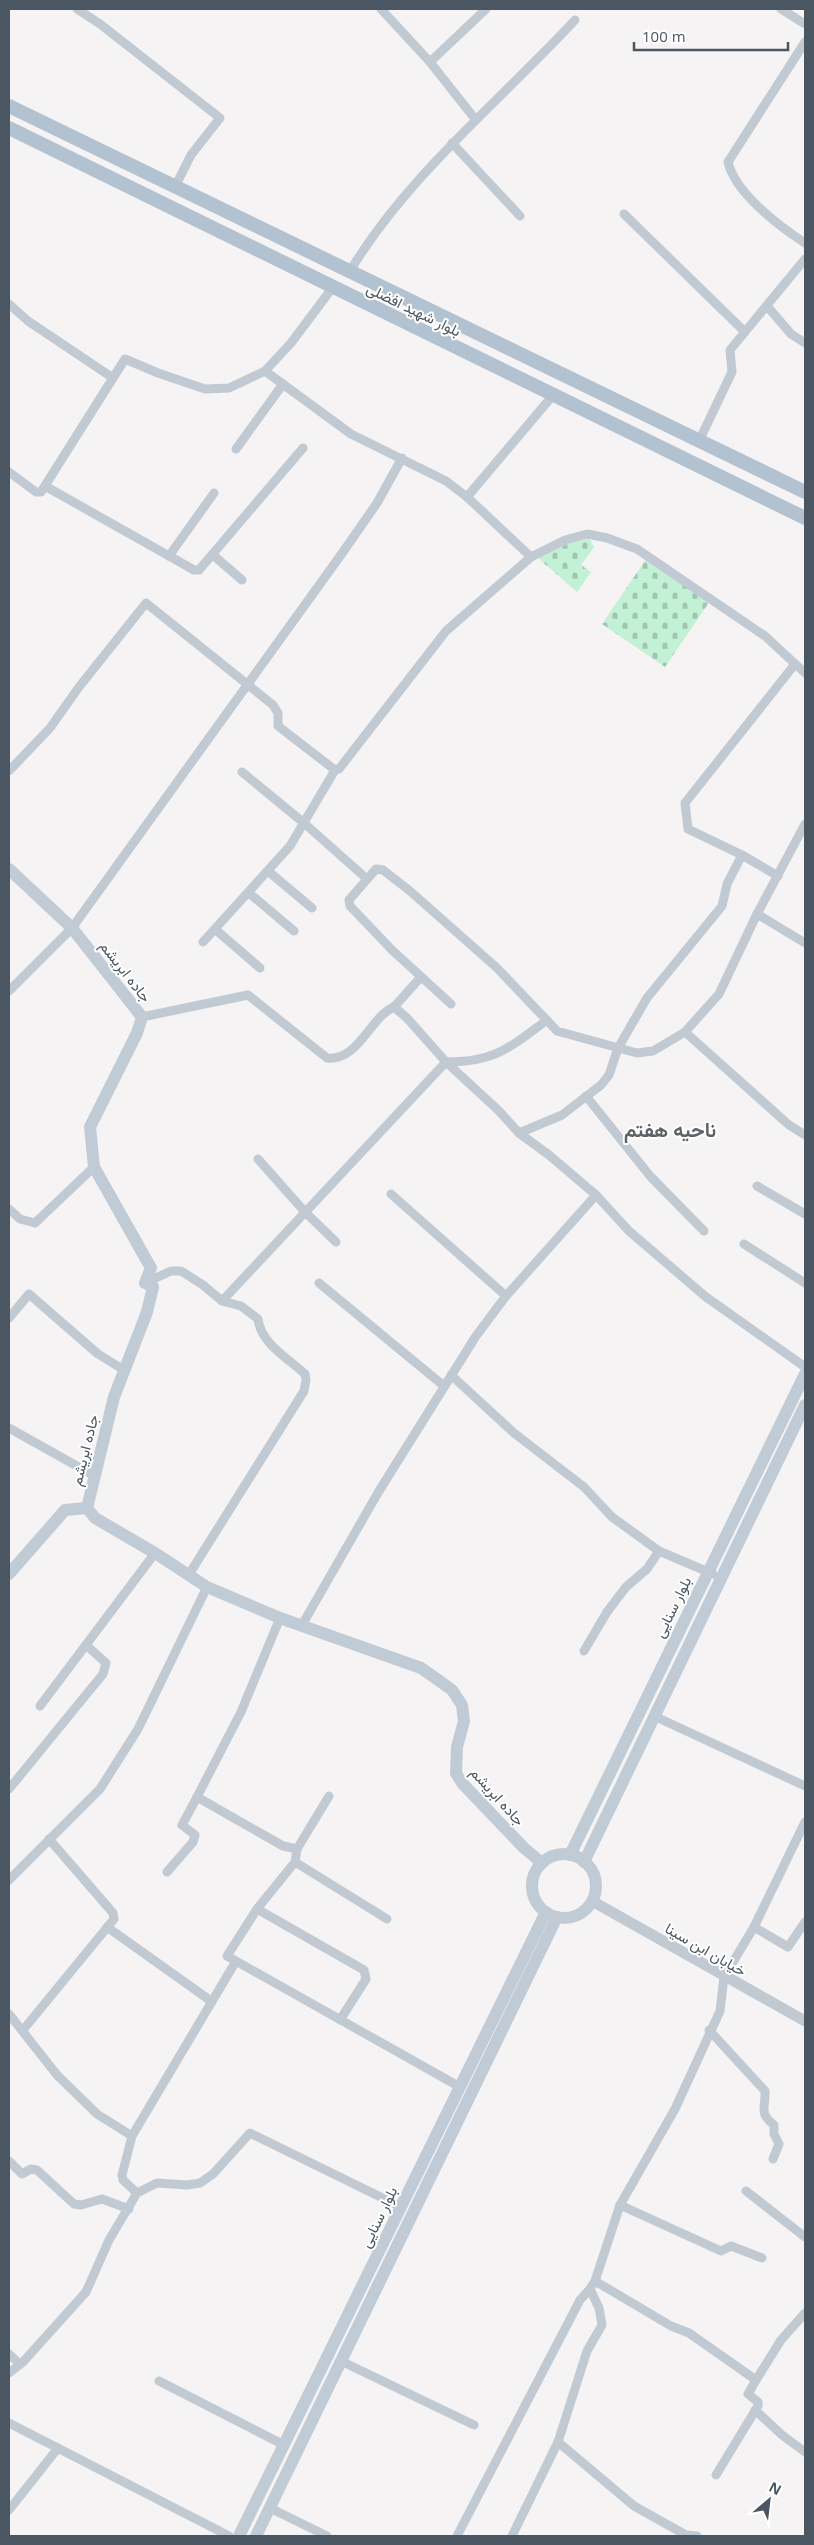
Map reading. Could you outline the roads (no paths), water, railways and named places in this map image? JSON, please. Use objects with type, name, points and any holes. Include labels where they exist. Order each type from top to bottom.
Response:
[{"type":"main road","name":"بلوار شهید افضلی","points":[[9,106],[805,492]]},
{"type":"main road","name":"بلوار شهید افضلی","points":[[9,128],[805,518]]},
{"type":"main road","points":[[181,211],[189,193]]},
{"type":"main road","points":[[617,425],[627,406]]},
{"type":"main road","name":"جاده ابریشم","points":[[9,868],[72,928],[142,1017],[137,1033],[90,1127],[94,1167],[151,1268],[145,1283],[153,1287],[147,1312],[114,1397],[93,1475],[87,1508],[95,1518],[156,1553],[206,1588],[280,1618],[421,1668],[452,1690],[462,1705],[464,1721],[457,1748],[456,1774],[462,1783],[517,1840],[542,1863]]},
{"type":"main road","name":"بلوار سنایی","points":[[570,1855],[805,1374]]},
{"type":"main road","name":"بلوار سنایی","points":[[584,1862],[805,1405]]},
{"type":"main road","points":[[9,1574],[65,1510],[87,1508]]},
{"type":"main road","points":[[570,1855],[584,1862],[590,1868],[596,1884],[592,1901],[581,1913],[573,1917],[551,1915],[535,1900],[532,1884],[533,1876],[542,1863],[555,1856],[570,1855]]},
{"type":"main road","name":"بلوار سنایی","points":[[239,2536],[460,2087],[551,1915]]},
{"type":"main road","name":"بلوار سنایی","points":[[256,2536],[341,2361],[551,1915]]},
{"type":"street","points":[[77,9],[100,24],[220,118],[191,155],[175,187]]},
{"type":"street","points":[[381,9],[430,62],[476,119]]},
{"type":"street","points":[[430,62],[486,9]]},
{"type":"street","points":[[781,9],[805,24]]},
{"type":"street","points":[[350,271],[368,242],[452,143],[574,20]]},
{"type":"street","points":[[805,42],[728,162],[729,169],[754,203],[782,228],[805,243]]},
{"type":"street","points":[[452,143],[520,216]]},
{"type":"street","points":[[624,214],[746,332]]},
{"type":"street","points":[[699,441],[732,372],[730,350],[805,259]]},
{"type":"street","points":[[9,472],[39,493],[126,359],[158,374],[205,389],[229,388],[265,371],[292,343],[333,287]]},
{"type":"street","points":[[9,304],[28,321],[113,378]]},
{"type":"street","points":[[767,306],[791,334],[805,343]]},
{"type":"street","points":[[265,371],[351,434],[446,481],[467,497],[531,557]]},
{"type":"street","points":[[236,449],[283,384]]},
{"type":"street","points":[[467,497],[554,394]]},
{"type":"street","points":[[45,486],[194,570],[201,569],[303,448]]},
{"type":"street","points":[[9,991],[72,928],[348,545],[377,503],[402,458]]},
{"type":"street","points":[[169,556],[214,493]]},
{"type":"street","points":[[203,942],[216,930],[290,846],[336,770],[446,631],[531,557],[565,540],[588,534],[607,538],[637,549],[765,636],[805,673]]},
{"type":"street","points":[[213,555],[242,580]]},
{"type":"street","points":[[9,771],[50,728],[78,687],[146,603],[246,686],[273,705],[278,712],[278,726],[336,770]]},
{"type":"street","points":[[778,876],[742,855],[688,829],[685,803],[795,664]]},
{"type":"street","points":[[242,772],[304,823],[367,880]]},
{"type":"street","points":[[451,1004],[392,950],[350,906],[350,900],[378,868],[410,891],[497,968],[557,1030],[637,1053],[653,1051],[685,1032],[720,994],[757,914],[805,824]]},
{"type":"street","points":[[518,1133],[562,1114],[610,1075],[618,1048],[647,998],[722,906],[727,884],[742,855]]},
{"type":"street","points":[[268,871],[312,908]]},
{"type":"street","points":[[249,893],[294,931]]},
{"type":"street","points":[[757,914],[805,944]]},
{"type":"street","points":[[216,930],[260,968]]},
{"type":"street","points":[[142,1017],[248,995],[328,1058],[336,1060],[349,1053],[421,977]]},
{"type":"street","points":[[394,1007],[407,1018],[446,1062],[498,1110],[518,1133],[549,1155],[596,1195],[629,1231],[706,1296],[805,1367]]},
{"type":"street","points":[[222,1302],[446,1062],[470,1062],[491,1058],[509,1048],[547,1020]]},
{"type":"street","points":[[685,1032],[789,1124],[805,1135]]},
{"type":"street","points":[[586,1096],[650,1176],[704,1231]]},
{"type":"street","points":[[258,1159],[305,1212],[336,1242]]},
{"type":"street","points":[[9,1209],[20,1220],[35,1223],[94,1167]]},
{"type":"street","points":[[756,1186],[805,1214]]},
{"type":"street","points":[[391,1194],[506,1296]]},
{"type":"street","points":[[302,1625],[379,1491],[451,1375],[506,1296],[596,1195]]},
{"type":"street","points":[[744,1244],[805,1283]]},
{"type":"street","points":[[145,1283],[171,1270],[181,1271],[203,1285],[222,1302],[240,1306],[258,1319],[266,1340],[305,1374],[306,1380],[304,1391],[188,1576]]},
{"type":"street","points":[[319,1283],[444,1386]]},
{"type":"street","points":[[9,1318],[29,1294],[98,1354],[124,1370]]},
{"type":"street","points":[[451,1375],[514,1434],[584,1487],[612,1517],[659,1551],[722,1577]]},
{"type":"street","points":[[9,1428],[93,1475]]},
{"type":"street","points":[[584,1651],[607,1612],[626,1587],[647,1569],[659,1551]]},
{"type":"street","points":[[40,1706],[156,1553]]},
{"type":"street","points":[[9,1880],[100,1789],[138,1729],[206,1588]]},
{"type":"street","points":[[167,1872],[193,1842],[194,1835],[182,1825],[241,1712],[280,1618]]},
{"type":"street","points":[[9,1789],[103,1674],[106,1663],[86,1645]]},
{"type":"street","points":[[654,1716],[805,1786]]},
{"type":"street","points":[[329,1796],[296,1849],[295,1862],[257,1910],[227,1956],[460,2087]]},
{"type":"street","points":[[197,1797],[283,1846],[296,1849]]},
{"type":"street","points":[[458,2536],[580,2300],[593,2285],[620,2205],[675,2109],[709,2030],[720,2012],[724,1977],[754,1927],[805,1822]]},
{"type":"street","points":[[23,2030],[114,1919],[114,1913],[49,1839]]},
{"type":"street","points":[[295,1862],[387,1919]]},
{"type":"street","name":"خیابان ابن سینا","points":[[592,1901],[805,2021]]},
{"type":"street","points":[[257,1910],[364,1970],[366,1979],[340,2020]]},
{"type":"street","points":[[754,1927],[788,1947],[805,1922]]},
{"type":"street","points":[[107,1927],[211,2001]]},
{"type":"street","points":[[137,2193],[124,2180],[122,2175],[132,2136],[236,1961]]},
{"type":"street","points":[[9,2014],[57,2075],[97,2114],[132,2136]]},
{"type":"street","points":[[709,2030],[765,2091],[763,2113],[766,2120],[774,2125],[774,2134],[779,2144],[773,2159]]},
{"type":"street","points":[[9,2373],[20,2364],[86,2292],[109,2240],[137,2193],[157,2183],[187,2186],[200,2183],[213,2174],[250,2133],[401,2207]]},
{"type":"street","points":[[9,2161],[22,2174],[31,2169],[37,2170],[74,2204],[81,2205],[102,2199],[129,2209]]},
{"type":"street","points":[[746,2191],[805,2237]]},
{"type":"street","points":[[620,2205],[721,2251],[731,2246],[762,2258]]},
{"type":"street","points":[[593,2285],[671,2326],[689,2333],[756,2380]]},
{"type":"street","points":[[512,2536],[558,2442],[587,2351],[602,2324],[593,2285]]},
{"type":"street","points":[[716,2475],[755,2410],[758,2402],[748,2394],[781,2340],[805,2313]]},
{"type":"street","points":[[9,2354],[20,2364]]},
{"type":"street","points":[[341,2361],[474,2426]]},
{"type":"street","points":[[159,2381],[284,2445]]},
{"type":"street","points":[[755,2410],[782,2435],[805,2452]]},
{"type":"street","points":[[9,2423],[230,2536]]},
{"type":"street","points":[[558,2442],[634,2506],[686,2534],[697,2536]]},
{"type":"street","points":[[10,2506],[58,2448]]},
{"type":"street","points":[[270,2508],[327,2536]]},
{"type":"district","name":"ناحیه هفتم","points":[[670,1129]]}]
